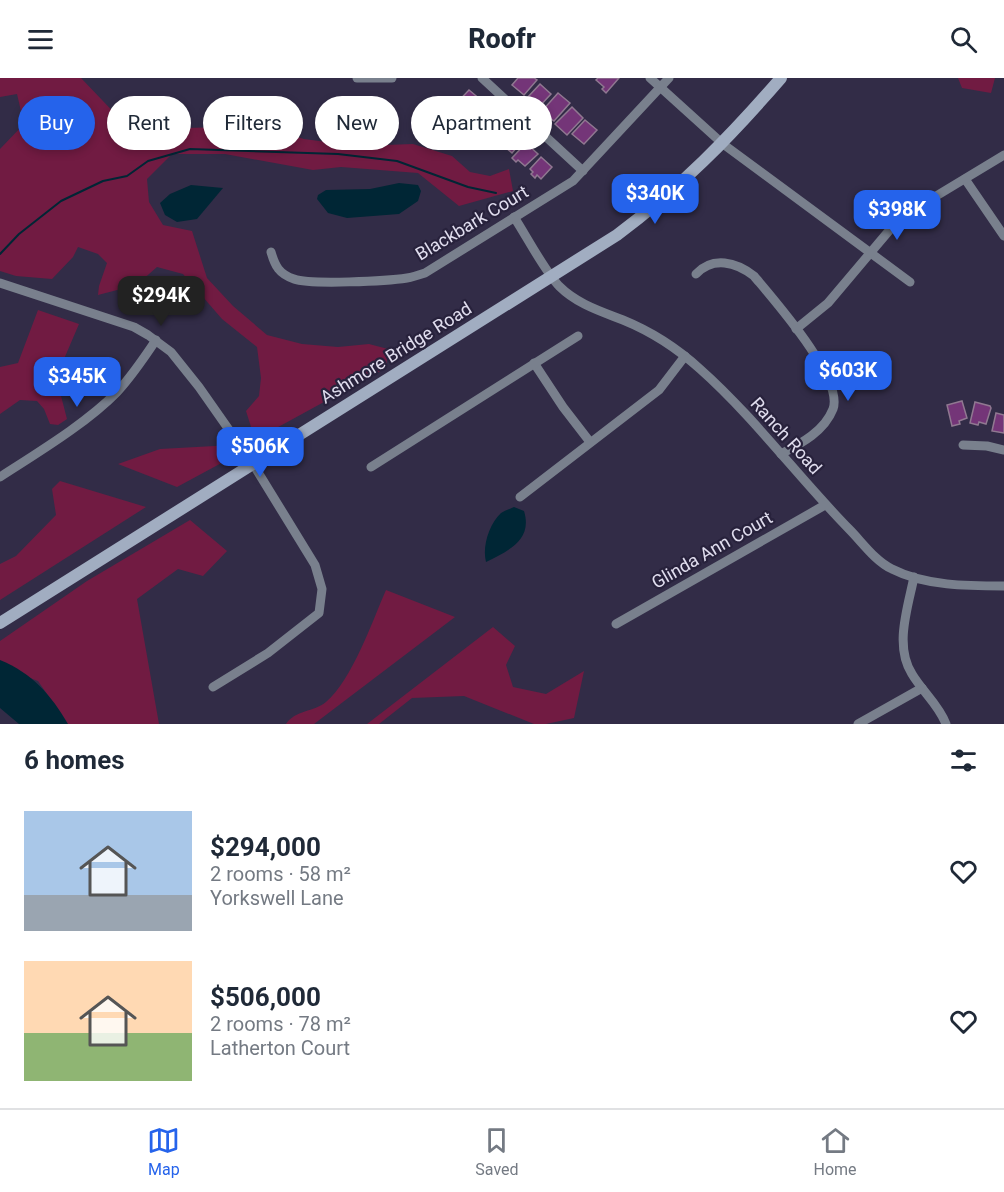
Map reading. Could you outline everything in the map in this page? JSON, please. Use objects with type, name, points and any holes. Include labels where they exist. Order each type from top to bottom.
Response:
[{"type":"main road","name":"Ashmore Bridge Road","points":[[0,623],[552,276],[641,217],[684,182],[723,144],[781,78]]},
{"type":"street","points":[[357,78],[392,78]]},
{"type":"street","points":[[482,78],[583,171]]},
{"type":"street","points":[[650,78],[723,144],[910,282]]},
{"type":"street","name":"Blackbark Court","points":[[271,252],[274,266],[295,280],[404,279],[424,273],[567,185],[583,171],[669,78]]},
{"type":"street","points":[[796,329],[828,303],[884,235],[903,218],[1004,155]]},
{"type":"street","points":[[965,179],[1004,236]]},
{"type":"street","name":"Ranch Road","points":[[514,217],[559,286],[581,303],[634,326],[685,356],[730,398],[825,505],[880,560],[891,568],[914,577],[979,586],[1004,586]]},
{"type":"street","points":[[696,274],[704,268],[719,263],[744,267],[754,276],[796,329],[830,380],[834,405],[828,419],[800,444],[780,454]]},
{"type":"street","points":[[0,283],[134,327],[171,352],[254,464],[315,565],[322,589],[319,613],[268,653],[213,687]]},
{"type":"street","points":[[371,467],[578,336]]},
{"type":"street","points":[[0,477],[59,437],[116,393],[156,340]]},
{"type":"street","points":[[520,497],[659,390],[685,356]]},
{"type":"street","points":[[534,363],[562,407],[590,442]]},
{"type":"street","points":[[963,445],[987,446],[1004,450]]},
{"type":"street","name":"Glinda Ann Court","points":[[616,624],[825,505]]},
{"type":"street","points":[[914,577],[904,630],[903,651],[911,672],[946,724]]},
{"type":"street","points":[[858,724],[922,688]]},
{"type":"shaded area","points":[[0,78],[81,78],[107,105],[107,150],[191,150],[191,128],[203,128],[203,150],[303,150],[303,139],[315,140],[315,150],[399,150],[399,144],[411,144],[411,150],[432,150],[452,156],[470,172],[490,176],[509,169],[513,191],[459,206],[418,173],[341,167],[313,170],[225,154],[172,154],[147,179],[149,202],[163,225],[192,231],[207,278],[233,306],[267,335],[302,344],[338,347],[369,344],[388,349],[386,368],[260,437],[252,430],[246,411],[259,396],[261,378],[257,347],[222,319],[183,274],[157,267],[132,289],[121,289],[98,295],[107,263],[98,254],[78,247],[73,257],[52,279],[16,276],[0,271],[0,149],[18,130],[18,150],[95,150],[95,96],[18,96],[18,98],[17,94],[0,97]]},
{"type":"shaded area","points":[[958,78],[995,78],[991,93],[962,88]]},
{"type":"shaded area","points":[[38,310],[79,324],[61,366],[60,392],[67,419],[58,425],[50,424],[44,409],[37,401],[20,400],[0,414],[0,367],[18,363]]},
{"type":"shaded area","points":[[233,445],[240,453],[177,487],[118,464],[160,449]]},
{"type":"shaded area","points":[[60,481],[146,507],[0,600],[0,564],[16,556],[56,515],[52,489]]},
{"type":"shaded area","points":[[190,520],[227,551],[203,576],[178,569],[137,599],[159,724],[65,724],[61,714],[38,681],[0,667],[0,641],[87,581]]},
{"type":"shaded area","points":[[386,590],[455,617],[314,724],[286,724],[294,716],[326,702],[344,680],[360,650]]},
{"type":"shaded area","points":[[493,627],[515,646],[506,665],[513,687],[546,694],[584,671],[574,718],[534,724],[464,696],[412,698],[379,724],[367,724]]},
{"type":"water","points":[[399,183],[418,185],[421,191],[418,201],[399,214],[347,218],[328,213],[317,199],[318,195],[326,190],[370,189]]},
{"type":"water","points":[[191,185],[223,188],[197,219],[177,222],[165,215],[160,203],[170,194]]},
{"type":"water","points":[[514,507],[524,511],[526,521],[522,537],[510,549],[486,562],[486,543],[493,523],[501,513]]},
{"type":"water","points":[[0,660],[22,671],[40,686],[68,724],[19,724],[0,708]]},
{"type":"building","points":[[518,78],[537,80],[524,95],[512,85]]},
{"type":"building","points":[[598,78],[619,78],[606,93],[602,89],[604,87],[596,80]]},
{"type":"building","points":[[540,84],[551,94],[549,96],[529,96]]},
{"type":"building","points":[[469,90],[476,96],[463,96]]},
{"type":"building","points":[[558,93],[570,103],[554,121],[552,120],[552,100]]},
{"type":"building","points":[[572,107],[583,118],[567,135],[555,124]]},
{"type":"building","points":[[585,120],[597,130],[584,144],[572,134]]},
{"type":"building","points":[[519,150],[534,150],[538,154],[525,166],[512,158]]},
{"type":"building","points":[[541,157],[552,167],[541,179],[537,175],[535,178],[530,169]]},
{"type":"building","points":[[962,401],[967,418],[959,421],[960,424],[952,426],[947,405]]},
{"type":"building","points":[[975,402],[991,408],[986,424],[970,423]]},
{"type":"building","points":[[996,413],[1004,415],[1004,433],[992,431]]},
{"type":"waterway","points":[[0,254],[19,234],[61,201],[103,181],[127,176],[148,161],[190,149],[338,154],[397,161],[468,187],[496,193]]}]
